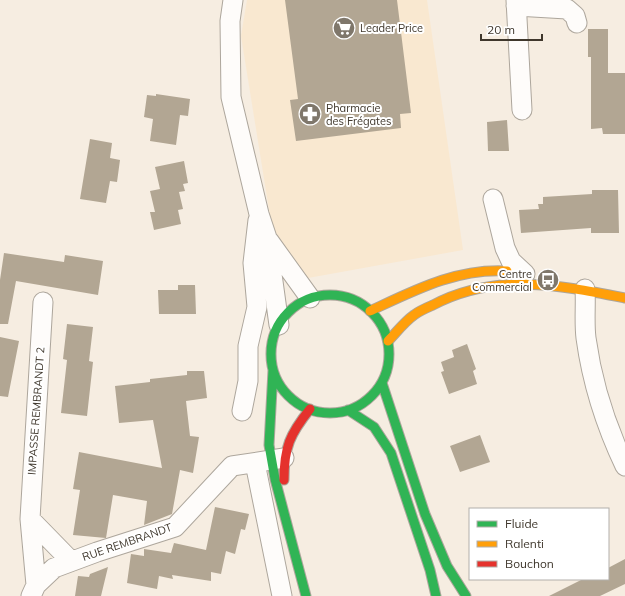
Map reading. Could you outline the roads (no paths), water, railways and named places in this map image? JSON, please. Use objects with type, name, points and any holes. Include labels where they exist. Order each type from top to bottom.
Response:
[{"type":"main road","points":[[370,311],[427,285],[464,272],[499,270],[525,274],[578,288],[625,298]]},
{"type":"main road","points":[[388,341],[414,315],[446,298],[474,288],[498,284],[578,288]]},
{"type":"main road","points":[[273,370],[281,387],[294,401],[310,409],[329,413],[348,410],[362,404],[382,383],[387,369],[389,355],[388,341],[381,324],[370,311],[358,302],[343,297],[327,295],[310,298],[292,309],[279,325],[273,339],[271,355],[273,370],[269,445],[270,461],[306,596]]},
{"type":"main road","points":[[382,383],[425,514],[447,566],[466,596]]},
{"type":"main road","points":[[270,461],[310,409]]},
{"type":"main road","points":[[348,410],[374,427],[391,453],[430,570],[436,596]]},
{"type":"street","points":[[233,0],[230,21],[231,97],[259,214],[268,238],[279,325]]},
{"type":"street","points":[[522,110],[516,3],[566,9],[575,16],[577,23]]},
{"type":"street","points":[[493,199],[510,262],[525,274]]},
{"type":"street","points":[[242,411],[248,381],[248,346],[257,307],[253,262],[259,214]]},
{"type":"street","points":[[268,238],[310,298]]},
{"type":"street","points":[[578,288],[595,385],[616,447],[625,466]]},
{"type":"street","name":"IMPASSE REMBRANDT 2","points":[[33,591],[30,519],[43,302]]},
{"type":"street","points":[[270,461],[281,595]]},
{"type":"street","name":"RUE REMBRANDT","points":[[33,591],[54,568],[175,527],[232,466],[270,461]]},
{"type":"street","points":[[30,519],[71,562]]},
{"type":"place","name":"Leader Price","points":[[344,28]]},
{"type":"place","name":"Pharmacie des Frégates","points":[[310,114]]},
{"type":"place","name":"Centre Commercial","points":[[548,280]]}]
